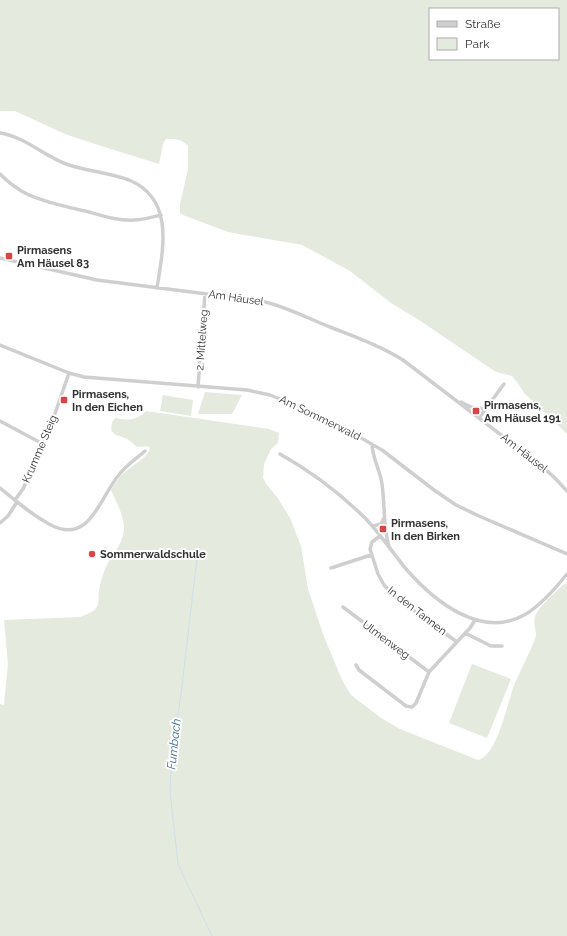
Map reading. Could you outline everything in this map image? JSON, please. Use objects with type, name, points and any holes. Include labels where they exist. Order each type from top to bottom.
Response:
[{"type":"street","points":[[0,133],[16,138],[54,159],[69,165],[134,182],[148,194],[156,204],[161,214],[163,226],[163,239],[157,288]]},
{"type":"street","points":[[0,174],[27,194],[48,202],[111,218],[127,220],[142,219],[161,214]]},
{"type":"street","name":"Am Häusel","points":[[0,258],[93,279],[261,301],[290,310],[391,353],[452,397],[545,469],[567,491]]},
{"type":"street","name":"2. Mittelweg","points":[[198,387],[205,294]]},
{"type":"street","name":"Am Sommerwald","points":[[0,345],[69,374],[92,378],[255,391],[270,395],[317,414],[372,444],[392,457],[456,505],[567,554]]},
{"type":"street","name":"Krumme Steig","points":[[0,523],[8,516],[23,489],[43,444],[69,374]]},
{"type":"street","points":[[479,418],[504,384]]},
{"type":"street","name":"Am Häusel","points":[[452,397],[472,408],[486,408]]},
{"type":"street","points":[[0,421],[43,444]]},
{"type":"street","points":[[372,444],[382,483],[384,518],[390,549]]},
{"type":"street","points":[[0,488],[16,501],[53,526],[71,530],[80,527],[90,519],[118,475],[145,451]]},
{"type":"street","points":[[280,454],[327,484],[373,526],[413,577],[434,596],[454,611],[475,620],[485,622],[504,622],[525,614],[536,607],[553,591],[567,574]]},
{"type":"street","points":[[373,526],[381,524],[384,518]]},
{"type":"street","points":[[331,568],[371,555],[371,544],[380,536]]},
{"type":"street","name":"In den Tannen","points":[[371,555],[378,574],[388,590],[457,642]]},
{"type":"street","name":"Ulmenweg","points":[[343,607],[429,672]]},
{"type":"street","points":[[356,664],[358,669],[410,708],[415,705],[429,672],[475,620]]},
{"type":"street","points":[[465,633],[491,646],[502,646]]},
{"type":"green space","points":[[0,0],[567,0],[567,434],[525,394],[512,376],[496,372],[391,303],[350,271],[302,245],[228,232],[180,213],[180,204],[188,169],[188,146],[183,142],[176,139],[166,139],[163,144],[159,164],[65,134],[15,111],[0,111]]},
{"type":"green space","points":[[205,392],[242,395],[232,414],[198,414]]},
{"type":"green space","points":[[163,395],[193,400],[191,416],[160,411]]},
{"type":"green space","points":[[146,411],[269,429],[279,433],[278,443],[271,449],[264,464],[263,478],[290,518],[301,546],[308,589],[323,634],[342,680],[351,695],[381,718],[400,729],[478,760],[485,756],[497,738],[515,683],[535,639],[535,617],[547,600],[567,583],[567,936],[0,936],[0,704],[4,705],[8,664],[4,620],[80,617],[90,613],[96,608],[98,604],[99,588],[106,566],[122,540],[124,528],[123,518],[111,490],[121,476],[143,458],[149,452],[150,448],[147,446],[138,447],[127,439],[114,434],[111,429],[113,420],[116,418],[136,418]]},
{"type":"green space","points":[[472,664],[511,679],[487,738],[449,723]]},
{"type":"waterway","name":"Fumbach","points":[[201,546],[198,549],[171,768],[170,792],[178,864],[212,936]]},
{"type":"place","name":"Pirmasens Am Häusel 83","points":[[9,256]]},
{"type":"place","name":"Pirmasens, In den Eichen","points":[[64,400]]},
{"type":"place","name":"Pirmasens, Am Häusel 191","points":[[476,411]]},
{"type":"place","name":"Pirmasens, In den Birken","points":[[383,529]]},
{"type":"place","name":"Sommerwaldschule","points":[[92,554]]}]
